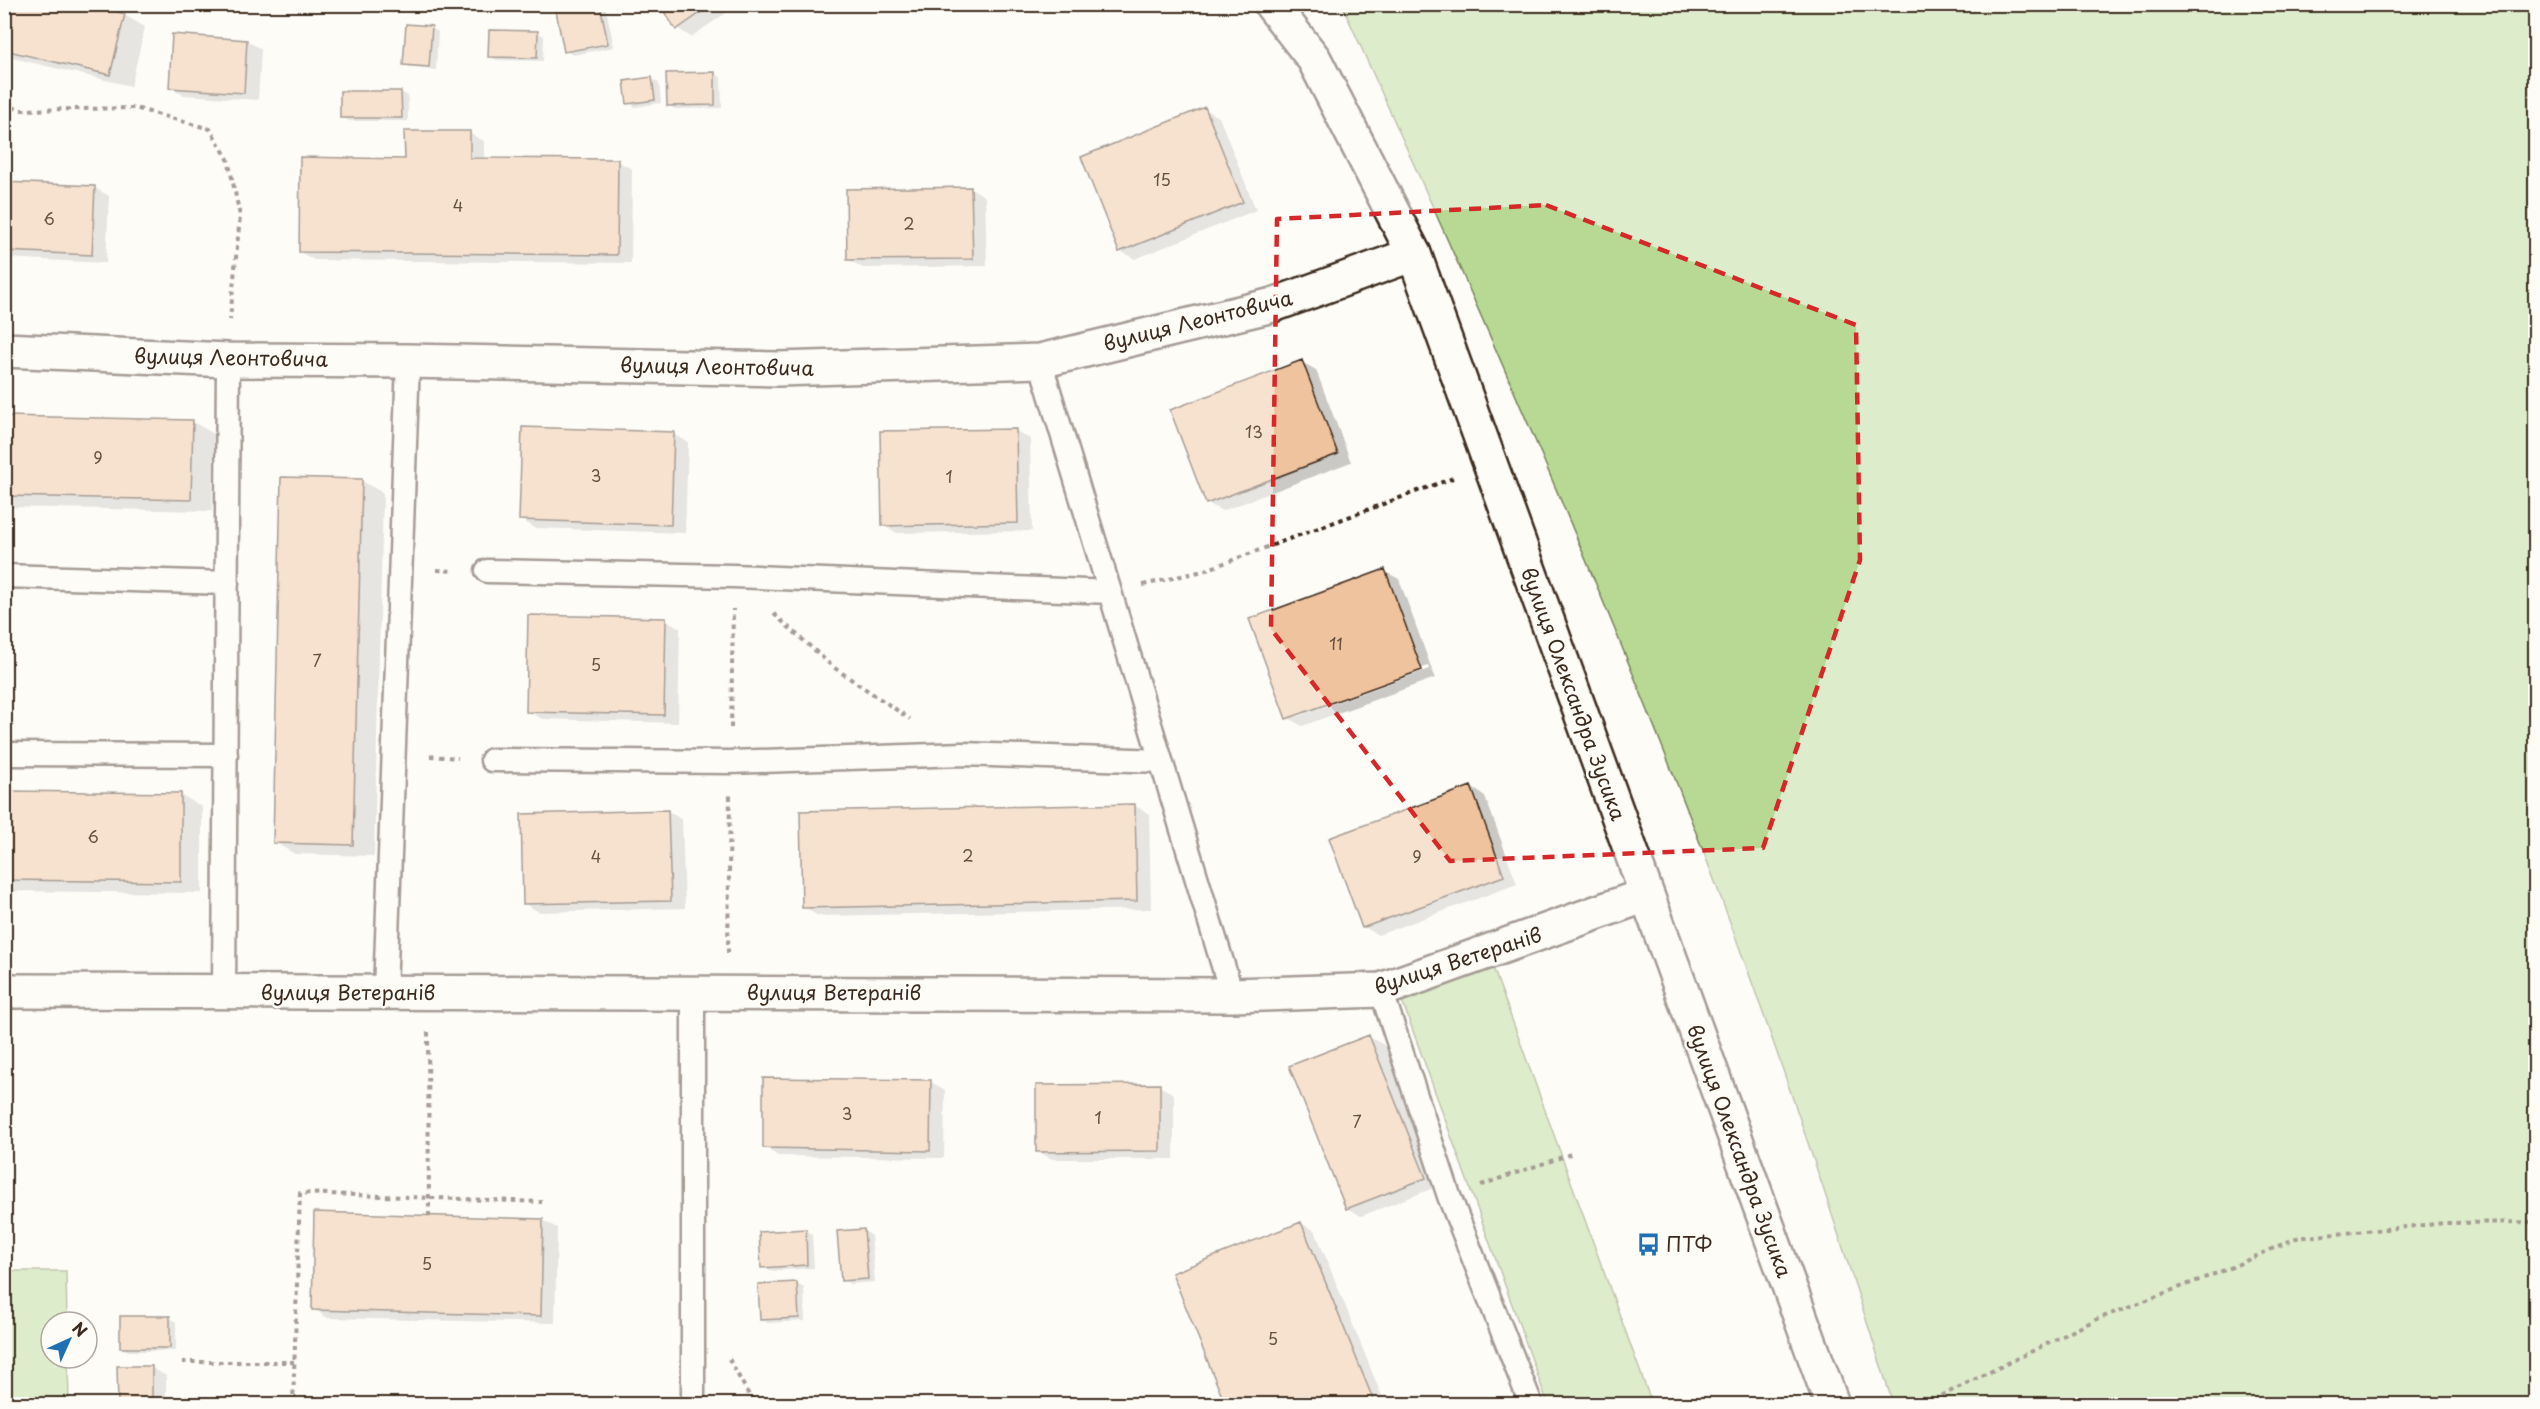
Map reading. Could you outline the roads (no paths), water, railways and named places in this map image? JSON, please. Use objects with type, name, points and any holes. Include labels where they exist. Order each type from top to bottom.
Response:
[{"type":"street","name":"вулиця Олександра Зусика","points":[[1271,4],[1314,59],[1414,254],[1832,1404]]},
{"type":"street","name":"вулиця Леонтовича","points":[[4,350],[228,360],[408,361],[778,369],[1040,361],[1274,305],[1414,254]]},
{"type":"street","name":"вулиця Ветеранів","points":[[4,991],[224,994],[428,992],[1232,995],[1381,990],[1646,895]]},
{"type":"lane","points":[[224,994],[228,360]]},
{"type":"lane","points":[[385,992],[408,361]]},
{"type":"lane","points":[[1040,361],[1232,995]]},
{"type":"lane","points":[[487,572],[733,576],[1110,592]]},
{"type":"lane","points":[[4,576],[227,583]]},
{"type":"lane","points":[[4,754],[226,755]]},
{"type":"lane","points":[[492,760],[730,762],[963,754],[1161,761]]},
{"type":"lane","points":[[1381,990],[1449,1196],[1531,1404]]},
{"type":"lane","points":[[693,993],[693,1404]]},
{"type":"place","name":"ПТФ","points":[[1648,1245]]}]
